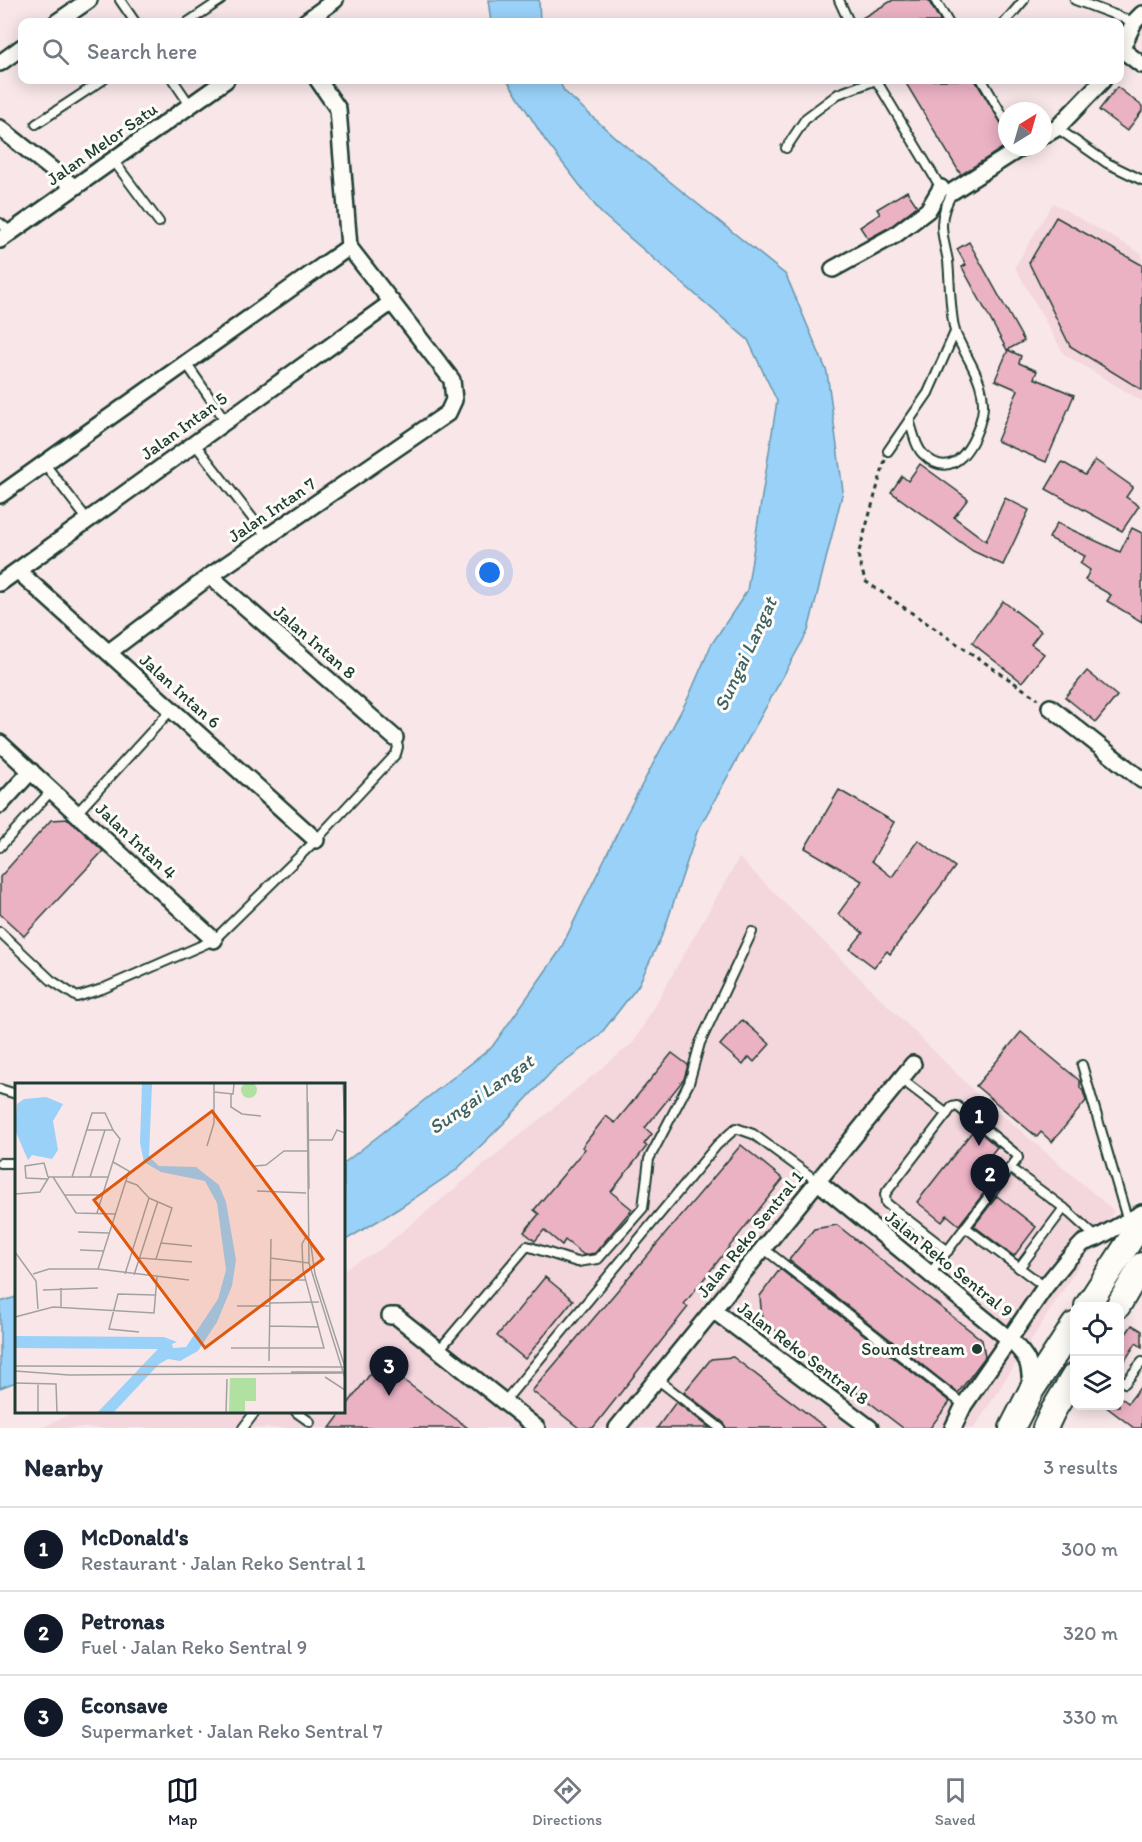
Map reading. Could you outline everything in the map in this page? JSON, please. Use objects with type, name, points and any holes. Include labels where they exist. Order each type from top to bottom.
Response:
[{"type":"main road","points":[[1088,1302],[1135,1222]]},
{"type":"main road","points":[[1120,1302],[1142,1265]]},
{"type":"main road","points":[[1012,1428],[1031,1391],[1070,1331]]},
{"type":"main road","points":[[1045,1428],[1070,1383]]},
{"type":"street","points":[[310,18],[335,0]]},
{"type":"street","points":[[62,18],[80,2]]},
{"type":"street","points":[[1124,43],[1138,18]]},
{"type":"street","points":[[0,63],[18,50]]},
{"type":"street","points":[[1124,53],[1142,65]]},
{"type":"street","name":"Jalan Melor Satu","points":[[4,232],[74,187],[220,84]]},
{"type":"street","points":[[321,84],[338,109],[349,248],[392,302]]},
{"type":"street","points":[[1052,130],[1099,84]]},
{"type":"street","points":[[0,128],[74,187]]},
{"type":"street","points":[[833,269],[896,235],[928,210],[947,190],[1006,156]]},
{"type":"street","points":[[0,495],[349,248]]},
{"type":"street","name":"Jalan Intan 7","points":[[109,652],[210,576],[448,413],[454,400],[452,380],[392,302]]},
{"type":"street","name":"Jalan Intan 5","points":[[0,583],[392,302]]},
{"type":"street","name":"Jalan Intan 6","points":[[18,571],[316,840]]},
{"type":"street","name":"Jalan Intan 8","points":[[210,576],[395,738]]},
{"type":"street","points":[[1050,707],[1142,780]]},
{"type":"street","name":"Jalan Intan 4","points":[[0,743],[214,940]]},
{"type":"street","points":[[0,805],[31,771]]},
{"type":"street","name":"Jalan Reko Sentral 1","points":[[617,1428],[913,1064]]},
{"type":"street","name":"Jalan Reko Sentral 9","points":[[818,1181],[1024,1353],[1030,1367],[1031,1391]]},
{"type":"street","points":[[953,1428],[964,1405],[1045,1287],[1083,1243],[1135,1222],[1142,1213]]},
{"type":"street","name":"Jalan Reko Sentral 8","points":[[713,1310],[870,1428]]},
{"type":"street","points":[[390,1316],[396,1316],[537,1428]]},
{"type":"lane","points":[[120,0],[132,18]]},
{"type":"lane","points":[[194,18],[221,0]]},
{"type":"lane","points":[[839,0],[847,18]]},
{"type":"lane","points":[[935,0],[946,18]]},
{"type":"lane","points":[[1008,18],[1024,0]]},
{"type":"lane","points":[[1075,0],[1138,18]]},
{"type":"lane","points":[[36,124],[97,84]]},
{"type":"lane","points":[[176,84],[190,105]]},
{"type":"lane","points":[[786,148],[806,118],[838,94],[865,84]]},
{"type":"lane","points":[[879,84],[947,190],[942,226],[955,332],[978,376],[983,396],[977,433],[958,461],[947,466],[935,462],[922,453],[915,441],[909,420]]},
{"type":"lane","points":[[984,84],[998,108]]},
{"type":"lane","points":[[1052,133],[1142,180]]},
{"type":"lane","points":[[113,160],[159,222]]},
{"type":"lane","points":[[888,451],[928,393],[955,332]]},
{"type":"lane","points":[[186,363],[225,420]]},
{"type":"lane","points":[[194,443],[267,537]]},
{"type":"lane","points":[[45,463],[87,519]]},
{"type":"lane","points":[[77,813],[172,709]]},
{"type":"lane","points":[[0,932],[51,980],[76,998],[214,940],[316,840],[396,754],[398,747],[395,738]]},
{"type":"lane","points":[[0,847],[52,790]]},
{"type":"lane","points":[[439,1350],[527,1246],[577,1262],[598,1259],[642,1208],[649,1159],[689,1083],[700,1043],[752,932]]},
{"type":"lane","points":[[1082,1065],[1135,1222]]},
{"type":"lane","points":[[901,1080],[947,1114]]},
{"type":"lane","points":[[0,1089],[15,1094]]},
{"type":"lane","points":[[929,1275],[948,1251],[1010,1167],[1018,1158],[957,1106],[952,1107],[885,1194],[886,1203],[948,1251]]},
{"type":"lane","points":[[504,1402],[717,1145],[736,1128],[753,1134],[818,1181]]},
{"type":"lane","points":[[1010,1167],[1064,1208],[1097,1238]]},
{"type":"lane","points":[[1019,1268],[1064,1208]]},
{"type":"lane","points":[[965,1227],[1045,1287]]},
{"type":"lane","points":[[763,1248],[964,1405]]},
{"type":"lane","points":[[1124,1382],[1142,1362]]},
{"type":"lane","points":[[657,1379],[720,1428]]},
{"type":"lane","points":[[243,1428],[254,1413]]},
{"type":"lane","points":[[297,1413],[310,1422]]},
{"type":"path","points":[[888,451],[858,555],[865,581],[1050,707]]},
{"type":"shaded area","points":[[1053,203],[1142,254],[1142,401],[1064,354],[1015,267]]},
{"type":"shaded area","points":[[739,858],[974,1091],[1114,1211],[974,1428],[42,1428],[72,1413],[345,1413],[345,1268],[380,1250],[634,1042]]},
{"type":"water","points":[[488,0],[539,0],[540,18],[490,18]]},
{"type":"water","name":"Sungai Langat","points":[[510,84],[561,84],[564,91],[617,139],[786,275],[827,372],[843,491],[808,631],[697,832],[664,931],[638,986],[599,1036],[555,1068],[455,1171],[345,1240],[345,1162],[492,1047],[559,952],[627,813],[689,696],[711,645],[747,591],[777,401],[748,340],[601,213],[545,140]]},
{"type":"water","points":[[15,1297],[15,1382],[0,1388],[0,1302]]},
{"type":"building","points":[[893,0],[928,0],[939,18],[862,18]]},
{"type":"building","points":[[906,84],[977,84],[998,118],[998,151],[961,175]]},
{"type":"building","points":[[1117,87],[1142,106],[1142,111],[1127,131],[1099,110]]},
{"type":"building","points":[[907,191],[917,206],[890,227],[868,239],[860,227],[880,214],[877,209]]},
{"type":"building","points":[[1056,217],[1142,265],[1142,390],[1070,346],[1029,263]]},
{"type":"building","points":[[969,242],[1024,341],[1007,350],[962,267],[966,265],[957,249]]},
{"type":"building","points":[[1008,350],[1021,356],[1019,363],[1037,371],[1034,378],[1074,395],[1046,462],[997,441],[1018,390],[995,380]]},
{"type":"building","points":[[1095,460],[1133,487],[1126,497],[1139,506],[1122,531],[1046,489],[1062,462],[1085,475]]},
{"type":"building","points":[[920,464],[968,499],[954,517],[986,541],[1005,498],[1029,510],[1003,565],[973,551],[891,492],[902,476],[908,481]]},
{"type":"building","points":[[1057,523],[1120,552],[1132,528],[1142,533],[1142,622],[1107,601],[1111,595],[1085,580],[1090,570],[1080,563],[1085,556],[1049,538]]},
{"type":"building","points":[[1003,601],[1041,631],[1031,644],[1044,654],[1022,682],[972,643]]},
{"type":"building","points":[[1087,671],[1117,696],[1096,722],[1065,697]]},
{"type":"building","points":[[839,790],[894,822],[872,861],[892,877],[918,840],[955,867],[890,954],[887,951],[874,967],[850,949],[863,933],[838,914],[862,881],[805,848]]},
{"type":"building","points":[[69,819],[103,851],[24,936],[0,914],[0,877],[51,820]]},
{"type":"building","points":[[742,1020],[770,1044],[754,1062],[749,1057],[743,1065],[720,1045]]},
{"type":"building","points":[[1021,1032],[1080,1081],[1080,1088],[1086,1101],[1052,1142],[1041,1132],[1037,1137],[976,1086]]},
{"type":"building","points":[[672,1053],[688,1065],[684,1079],[645,1128],[652,1134],[644,1144],[647,1146],[611,1192],[632,1209],[595,1253],[584,1255],[565,1240],[562,1245],[544,1230],[535,1241],[524,1232],[539,1214],[534,1210],[585,1149],[582,1147],[606,1116],[615,1123]]},
{"type":"building","points":[[975,1128],[997,1147],[978,1171],[980,1172],[975,1179],[987,1189],[959,1225],[947,1215],[942,1222],[917,1202]]},
{"type":"building","points":[[741,1145],[783,1179],[684,1304],[688,1307],[593,1428],[579,1428],[532,1391]]},
{"type":"building","points":[[997,1196],[1036,1227],[1014,1256],[974,1226]]},
{"type":"building","points":[[837,1225],[982,1340],[985,1357],[958,1393],[789,1260],[814,1229]]},
{"type":"building","points":[[780,1269],[950,1402],[930,1428],[903,1428],[762,1320],[760,1296]]},
{"type":"building","points":[[545,1277],[573,1300],[525,1359],[497,1336]]},
{"type":"building","points":[[1132,1325],[1142,1331],[1142,1347],[1136,1343],[1124,1362],[1124,1356],[1124,1337]]},
{"type":"building","points":[[733,1357],[826,1428],[726,1428],[724,1423],[684,1392],[711,1359]]},
{"type":"building","points":[[379,1362],[468,1428],[330,1428],[341,1413],[345,1413],[345,1408]]},
{"type":"building","points":[[1142,1385],[1142,1428],[1134,1428],[1110,1410],[1124,1410],[1124,1400],[1128,1403]]},
{"type":"building","points":[[676,1402],[710,1428],[657,1428]]},
{"type":"place","name":"McDonald's","points":[[979,1146]]},
{"type":"place","name":"Petronas","points":[[990,1204]]},
{"type":"place","name":"Soundstream","points":[[977,1349]]},
{"type":"place","name":"Econsave","points":[[389,1396]]}]
